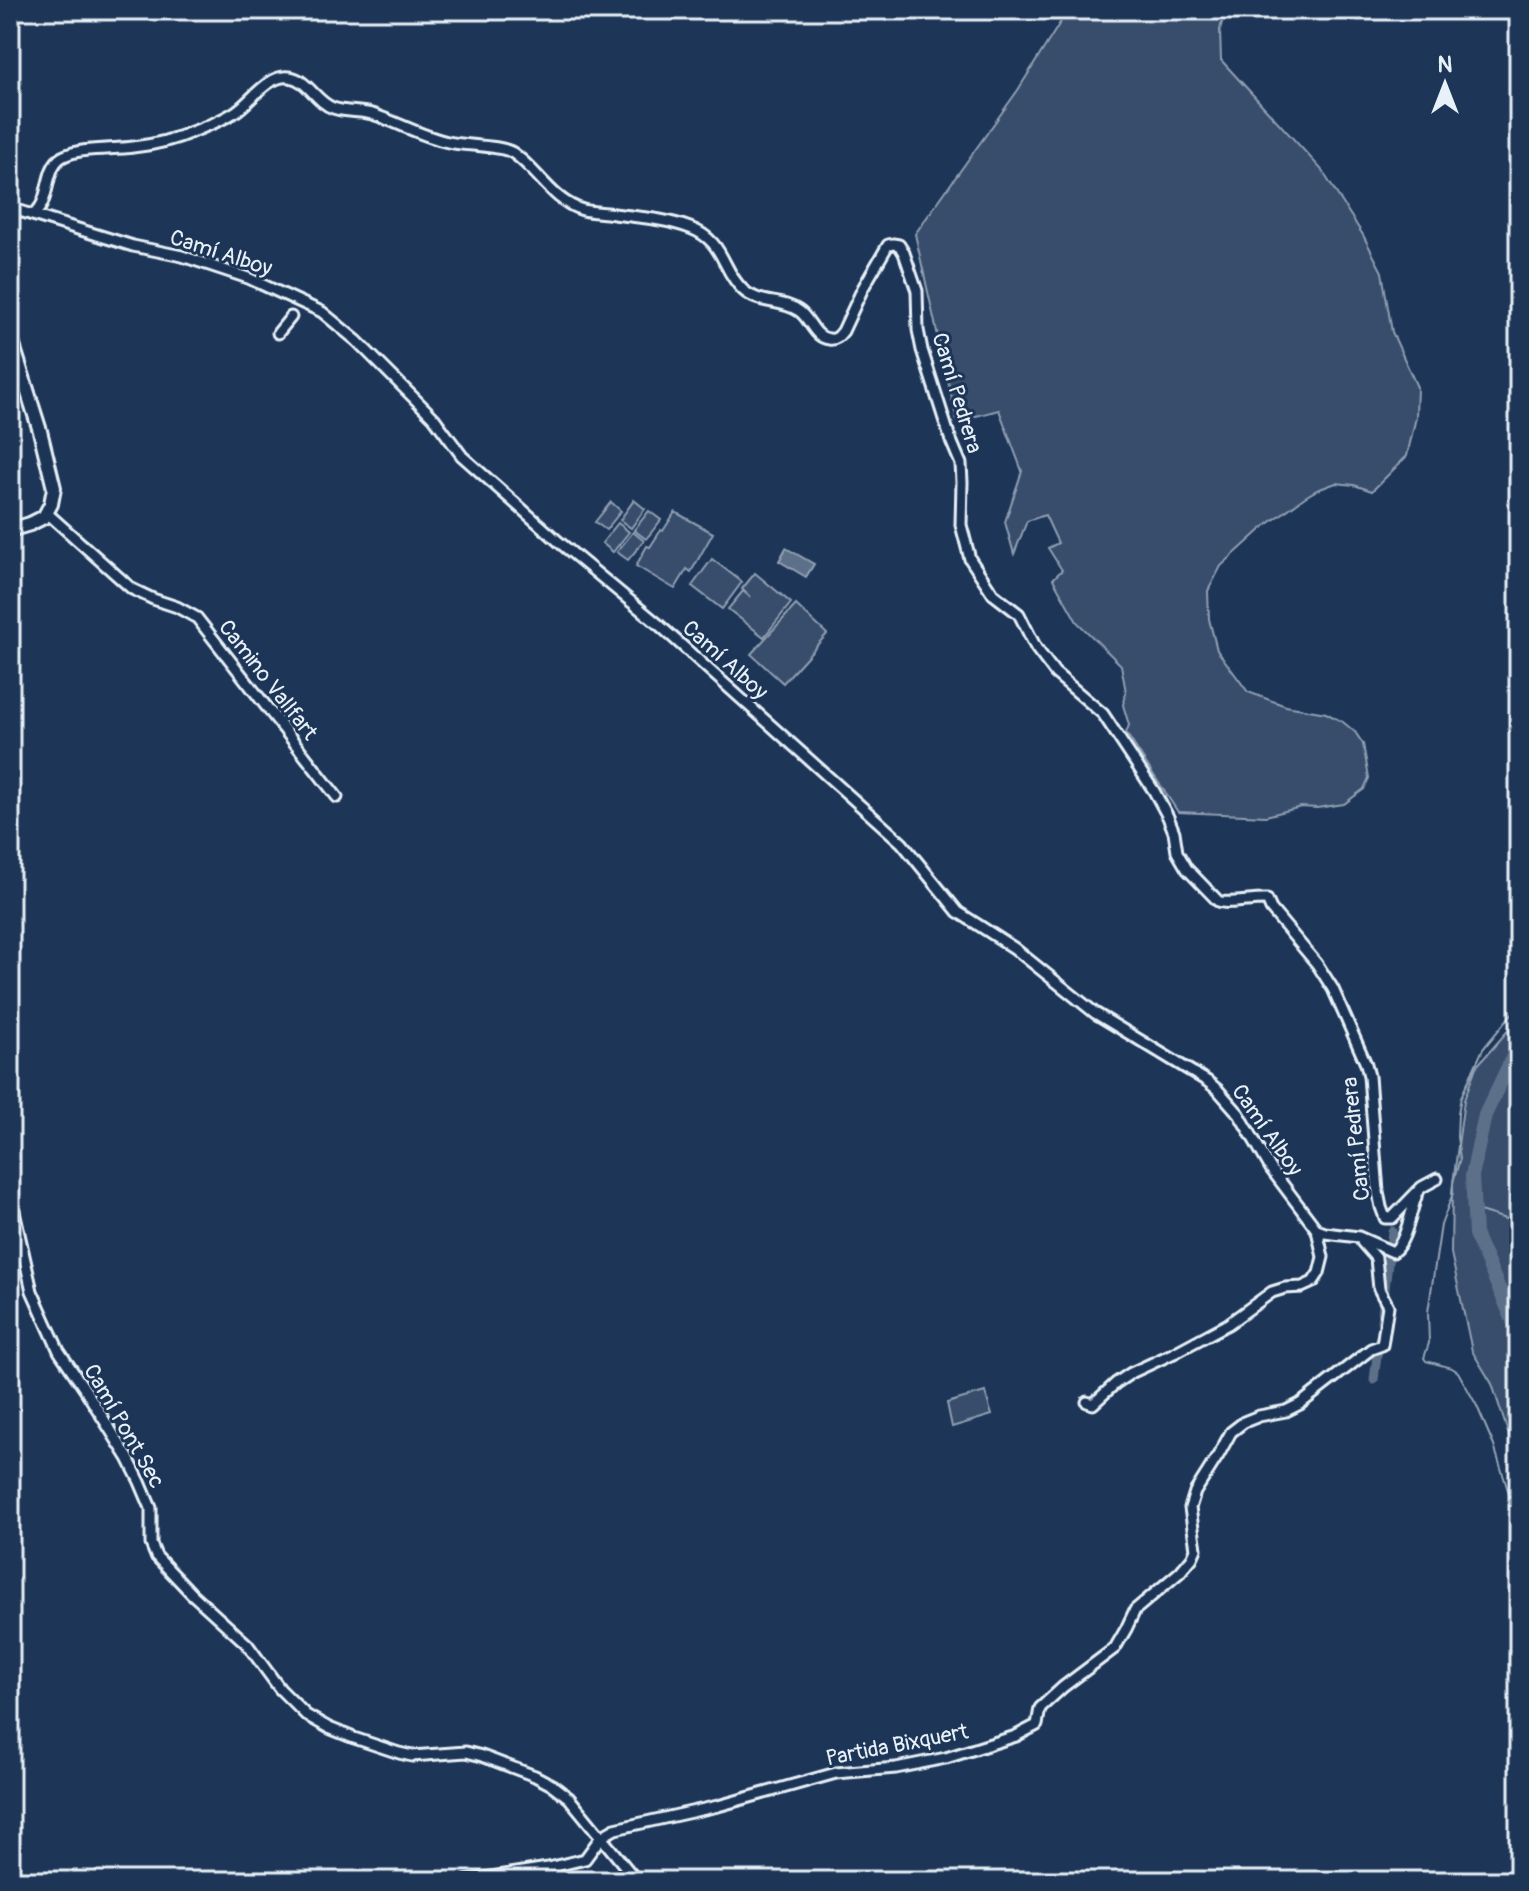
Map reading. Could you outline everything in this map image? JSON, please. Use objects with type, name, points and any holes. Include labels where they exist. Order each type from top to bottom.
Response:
[{"type":"main road","points":[[10,336],[40,431],[54,488],[44,517],[10,530]]},
{"type":"street","name":"Camí Pedrera","points":[[34,215],[42,205],[55,165],[61,157],[172,140],[235,112],[267,85],[278,78],[288,77],[300,81],[331,108],[371,113],[446,142],[512,152],[559,197],[584,210],[689,227],[713,243],[745,292],[801,312],[826,339],[839,337],[888,245],[899,245],[917,291],[922,350],[961,464],[961,525],[970,559],[993,594],[1019,614],[1036,648],[1055,673],[1103,714],[1154,791],[1168,817],[1177,852],[1187,869],[1223,904],[1267,900],[1317,964],[1333,989],[1369,1076],[1378,1192],[1385,1218],[1392,1218],[1417,1194]]},
{"type":"street","name":"Camí Alboy","points":[[10,208],[133,246],[182,256],[248,278],[322,312],[357,341],[434,418],[462,456],[658,624],[902,843],[958,912],[1014,948],[1095,1013],[1218,1090],[1247,1124],[1276,1176],[1317,1230]]},
{"type":"street","points":[[278,333],[291,317]]},
{"type":"street","name":"Camino Vallfart","points":[[47,513],[132,589],[197,618],[337,797]]},
{"type":"street","points":[[1317,1230],[1349,1234],[1393,1252],[1402,1241],[1417,1194],[1422,1187],[1437,1179]]},
{"type":"street","name":"Camí Pont Sec","points":[[10,1194],[32,1291],[59,1351],[140,1482],[151,1508],[151,1544],[156,1556],[247,1644],[280,1689],[306,1715],[329,1728],[399,1753],[412,1756],[466,1752],[535,1776],[569,1798],[637,1881]]},
{"type":"street","points":[[1087,1402],[1093,1404],[1131,1373],[1228,1324],[1272,1292],[1313,1282],[1323,1257],[1317,1230]]},
{"type":"street","name":"Partida Bixquert","points":[[601,1837],[615,1829],[718,1806],[836,1773],[896,1768],[946,1758],[1016,1736],[1037,1725],[1040,1708],[1115,1648],[1135,1610],[1192,1558],[1196,1549],[1190,1508],[1195,1492],[1231,1432],[1244,1422],[1300,1404],[1371,1349],[1382,1345],[1388,1309],[1379,1289],[1376,1258],[1363,1243],[1349,1234]]},
{"type":"street","points":[[465,1881],[585,1859],[601,1837]]},
{"type":"shaded area","points":[[1068,10],[1225,10],[1220,30],[1221,60],[1321,169],[1363,235],[1382,272],[1392,332],[1417,387],[1416,417],[1407,456],[1372,491],[1336,483],[1305,497],[1264,527],[1221,566],[1208,591],[1209,619],[1217,650],[1248,692],[1286,706],[1326,713],[1355,732],[1363,744],[1369,778],[1364,789],[1344,804],[1301,807],[1266,816],[1178,812],[1126,733],[1129,725],[1123,705],[1126,692],[1121,665],[1077,622],[1053,579],[1062,570],[1048,548],[1058,543],[1045,515],[1027,521],[1014,554],[1005,522],[1022,471],[999,410],[957,421],[915,234],[1018,90]]},
{"type":"shaded area","points":[[634,500],[645,509],[631,528],[620,520]]},
{"type":"shaded area","points":[[611,502],[621,511],[606,530],[595,522]]},
{"type":"shaded area","points":[[649,511],[661,520],[646,539],[634,530]]},
{"type":"shaded area","points":[[675,512],[713,533],[691,572],[687,569],[675,589],[636,566],[647,546],[650,547]]},
{"type":"shaded area","points":[[618,523],[629,532],[613,552],[602,543]]},
{"type":"shaded area","points":[[633,532],[644,541],[628,560],[617,552]]},
{"type":"shaded area","points":[[786,548],[814,564],[806,577],[779,561]]},
{"type":"shaded area","points":[[712,559],[742,582],[722,609],[692,586]]},
{"type":"shaded area","points":[[755,573],[791,603],[764,637],[728,609],[743,591],[750,597],[742,589]]},
{"type":"shaded area","points":[[796,605],[827,634],[783,683],[751,654]]},
{"type":"shaded area","points":[[1519,1018],[1519,1466],[1492,1384],[1472,1351],[1451,1253],[1452,1191],[1464,1100],[1476,1067]]},
{"type":"shaded area","points":[[985,1392],[992,1415],[952,1427],[947,1403]]},
{"type":"waterway","points":[[1519,1005],[1483,1049],[1461,1097],[1457,1137],[1460,1159],[1453,1193],[1441,1225],[1428,1312],[1429,1343],[1424,1358],[1458,1372],[1494,1446],[1519,1525]]},
{"type":"waterway","points":[[1519,1044],[1485,1115],[1472,1176],[1475,1234],[1519,1334]]},
{"type":"waterway","points":[[1473,1209],[1519,1223]]},
{"type":"waterway","points":[[1381,1321],[1392,1231]]},
{"type":"waterway","points":[[1374,1380],[1379,1339]]}]
